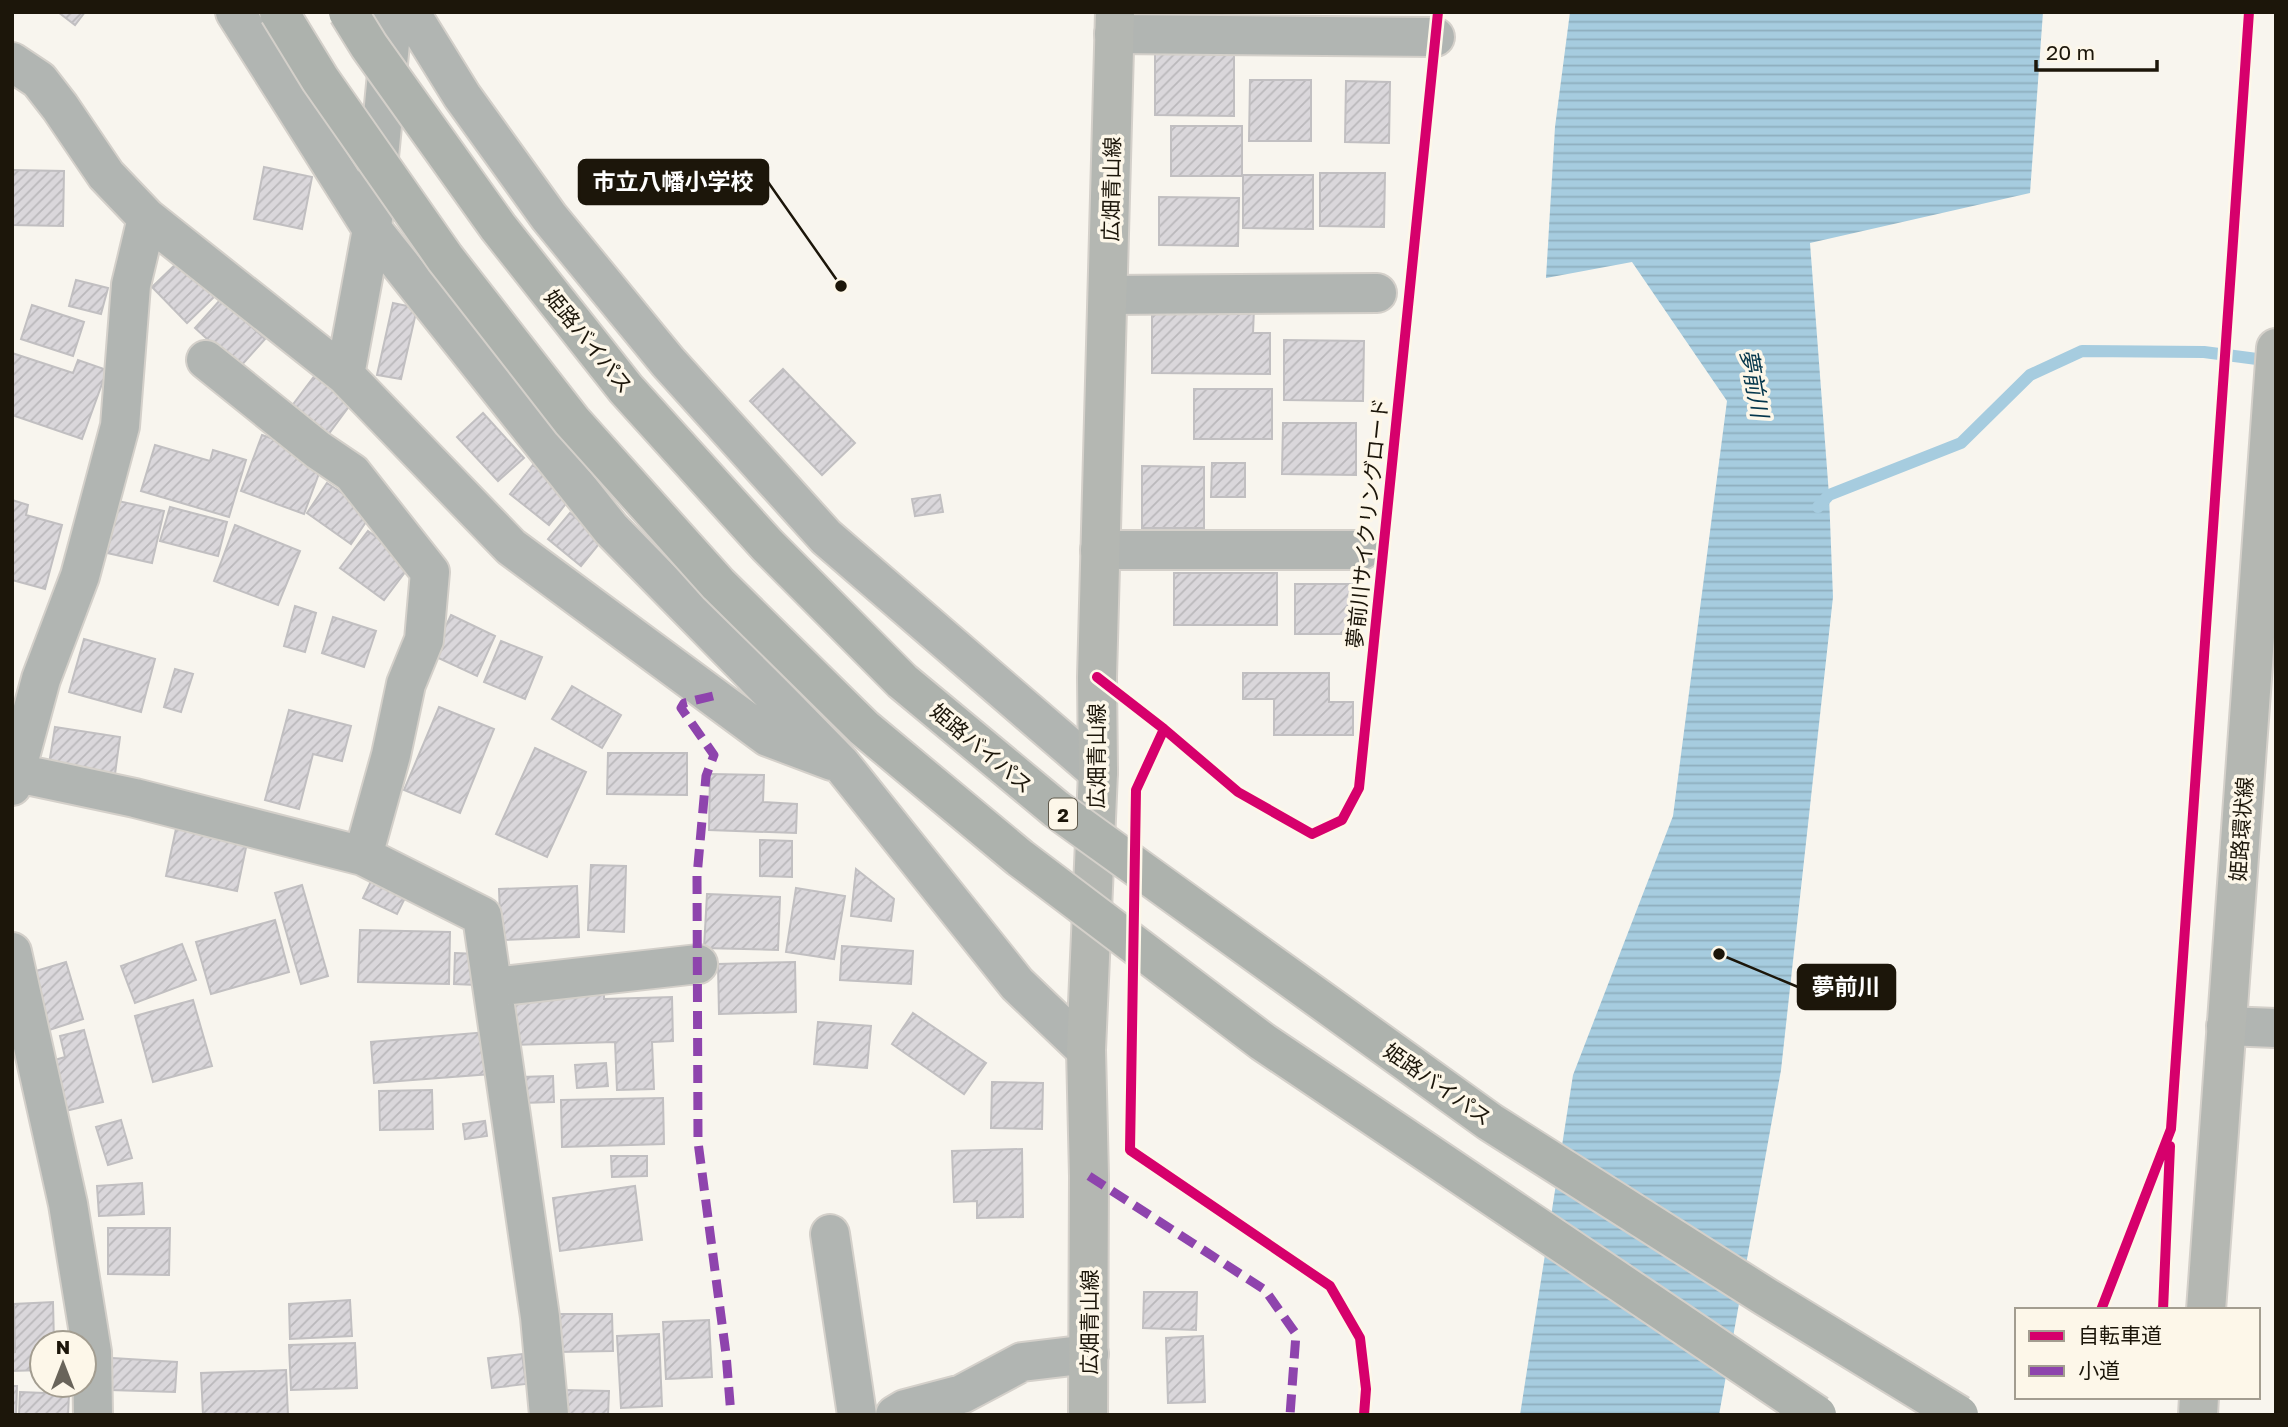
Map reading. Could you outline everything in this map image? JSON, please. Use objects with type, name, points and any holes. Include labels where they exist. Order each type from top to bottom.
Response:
[{"type":"highway","points":[[279,12],[320,79],[445,258],[572,421],[718,584],[864,728],[1020,858],[1263,1042],[1817,1415]]},
{"type":"highway","name":"姫路バイパス","points":[[348,12],[369,47],[498,227],[626,389],[766,545],[902,681],[1056,809],[1490,1122],[1766,1297],[1959,1415]]},
{"type":"main road","name":"広畑青山線","points":[[1088,1415],[1089,1176],[1086,1050],[1098,772],[1097,677],[1114,23]]},
{"type":"main road","name":"姫路環状線","points":[[2206,1308],[2226,1026],[2266,631],[2275,366]]},
{"type":"street","points":[[235,12],[372,229],[611,529],[841,764],[1017,984],[1086,1050]]},
{"type":"street","points":[[345,375],[372,229],[393,12]]},
{"type":"street","points":[[410,12],[462,96],[549,217],[668,362],[826,537],[1098,772]]},
{"type":"street","points":[[1114,23],[1435,37]]},
{"type":"street","points":[[12,61],[39,80],[106,175],[147,218],[345,375],[511,547],[768,737],[841,764]]},
{"type":"street","points":[[147,218],[131,285],[120,426],[80,576],[41,680],[15,780],[135,798],[363,856],[482,916],[540,1317],[549,1415]]},
{"type":"street","points":[[1108,295],[1377,293]]},
{"type":"street","points":[[205,360],[318,450],[352,473],[430,572],[424,640],[406,684],[391,755],[363,856]]},
{"type":"street","points":[[1100,550],[1362,550]]},
{"type":"street","points":[[12,952],[68,1204],[92,1352],[93,1415]]},
{"type":"street","points":[[493,987],[698,964]]},
{"type":"street","points":[[2226,1026],[2276,1028]]},
{"type":"street","points":[[830,1234],[857,1415]]},
{"type":"street","points":[[895,1415],[905,1409],[962,1394],[1022,1362],[1089,1354]]},
{"type":"water","points":[[1570,12],[2043,12],[2030,193],[1810,243],[1829,495],[1833,597],[1781,1070],[1719,1415],[1520,1415],[1573,1075],[1673,816],[1727,401],[1632,262],[1546,278],[1555,127]]},
{"type":"building","points":[[58,12],[85,12],[75,25]]},
{"type":"building","points":[[1155,52],[1234,52],[1234,116],[1155,115]]},
{"type":"building","points":[[1250,80],[1311,80],[1311,141],[1249,141]]},
{"type":"building","points":[[1346,81],[1390,82],[1389,143],[1345,142]]},
{"type":"building","points":[[1171,126],[1242,126],[1242,176],[1171,176]]},
{"type":"building","points":[[264,167],[312,177],[302,229],[254,219]]},
{"type":"building","points":[[12,170],[64,171],[63,226],[12,225]]},
{"type":"building","points":[[1320,173],[1385,173],[1384,227],[1320,226]]},
{"type":"building","points":[[1243,175],[1313,175],[1313,229],[1243,228]]},
{"type":"building","points":[[1159,197],[1239,198],[1238,246],[1159,245]]},
{"type":"building","points":[[179,261],[214,297],[187,323],[152,287]]},
{"type":"building","points":[[76,280],[108,288],[101,314],[69,306]]},
{"type":"building","points":[[221,299],[265,339],[239,368],[195,328]]},
{"type":"building","points":[[393,303],[417,308],[401,379],[377,375]]},
{"type":"building","points":[[32,305],[84,322],[73,356],[21,339]]},
{"type":"building","points":[[1152,307],[1254,308],[1253,333],[1270,333],[1270,374],[1152,373]]},
{"type":"building","points":[[1284,340],[1364,341],[1363,401],[1284,400]]},
{"type":"building","points":[[12,353],[73,373],[78,360],[107,370],[82,439],[12,415]]},
{"type":"building","points":[[783,369],[855,443],[822,475],[750,401]]},
{"type":"building","points":[[316,374],[353,401],[322,443],[285,415]]},
{"type":"building","points":[[1194,389],[1272,389],[1272,439],[1194,439]]},
{"type":"building","points":[[483,413],[524,458],[498,481],[457,437]]},
{"type":"building","points":[[1283,423],[1356,423],[1356,475],[1282,474]]},
{"type":"building","points":[[262,435],[325,457],[304,514],[241,491]]},
{"type":"building","points":[[155,445],[210,461],[213,450],[246,460],[229,517],[141,491]]},
{"type":"building","points":[[1212,463],[1245,463],[1245,497],[1211,497]]},
{"type":"building","points":[[533,465],[572,496],[549,525],[510,494]]},
{"type":"building","points":[[1142,466],[1204,467],[1204,528],[1142,528]]},
{"type":"building","points":[[327,483],[372,513],[351,544],[307,513]]},
{"type":"building","points":[[940,495],[943,512],[915,516],[912,499]]},
{"type":"building","points":[[12,500],[28,505],[26,515],[62,525],[45,589],[12,580]]},
{"type":"building","points":[[118,501],[164,511],[152,563],[107,553]]},
{"type":"building","points":[[170,507],[227,522],[218,556],[160,541]]},
{"type":"building","points":[[570,513],[603,539],[581,566],[548,539]]},
{"type":"building","points":[[235,525],[300,551],[278,605],[214,581]]},
{"type":"building","points":[[368,531],[412,563],[384,600],[340,568]]},
{"type":"building","points":[[1174,573],[1277,573],[1277,625],[1174,625]]},
{"type":"building","points":[[1295,584],[1352,584],[1352,634],[1295,634]]},
{"type":"building","points":[[295,606],[316,613],[305,652],[284,646]]},
{"type":"building","points":[[451,615],[495,636],[477,676],[432,655]]},
{"type":"building","points":[[333,617],[376,631],[364,667],[322,653]]},
{"type":"building","points":[[84,639],[155,659],[141,712],[69,692]]},
{"type":"building","points":[[501,641],[542,657],[525,699],[484,682]]},
{"type":"building","points":[[175,669],[193,674],[181,712],[164,707]]},
{"type":"building","points":[[1243,673],[1329,673],[1329,702],[1353,702],[1353,735],[1274,735],[1274,699],[1243,699]]},
{"type":"building","points":[[572,686],[621,715],[602,748],[552,719]]},
{"type":"building","points":[[439,707],[494,729],[460,813],[404,790]]},
{"type":"building","points":[[289,710],[351,726],[342,761],[313,754],[299,809],[265,800]]},
{"type":"building","points":[[55,727],[120,737],[115,774],[49,764]]},
{"type":"building","points":[[535,748],[586,772],[547,857],[496,834]]},
{"type":"building","points":[[608,753],[687,753],[687,795],[607,794]]},
{"type":"building","points":[[710,774],[764,775],[763,802],[797,804],[796,833],[709,830]]},
{"type":"building","points":[[177,824],[248,838],[237,891],[166,876]]},
{"type":"building","points":[[760,840],[792,841],[792,877],[760,876]]},
{"type":"building","points":[[591,865],[626,866],[624,932],[588,930]]},
{"type":"building","points":[[856,869],[894,899],[891,921],[851,916]]},
{"type":"building","points":[[376,871],[410,888],[397,914],[363,898]]},
{"type":"building","points":[[302,885],[328,976],[301,984],[275,893]]},
{"type":"building","points":[[577,886],[579,937],[501,940],[499,889]]},
{"type":"building","points":[[796,888],[845,896],[834,959],[786,952]]},
{"type":"building","points":[[707,894],[780,897],[778,950],[704,948]]},
{"type":"building","points":[[275,920],[289,972],[211,994],[196,942]]},
{"type":"building","points":[[360,930],[450,932],[449,984],[358,982]]},
{"type":"building","points":[[182,944],[196,980],[135,1003],[121,966]]},
{"type":"building","points":[[842,946],[913,951],[911,984],[840,980]]},
{"type":"building","points":[[455,953],[477,954],[476,985],[454,984]]},
{"type":"building","points":[[66,962],[83,1019],[43,1032],[26,974]]},
{"type":"building","points":[[795,962],[796,1012],[719,1014],[718,964]]},
{"type":"building","points":[[604,988],[604,999],[672,997],[673,1041],[652,1042],[654,1089],[617,1090],[615,1042],[511,1045],[509,990]]},
{"type":"building","points":[[193,1000],[212,1066],[153,1082],[135,1016]]},
{"type":"building","points":[[913,1013],[986,1063],[964,1094],[892,1044]]},
{"type":"building","points":[[818,1022],[871,1026],[867,1068],[814,1064]]},
{"type":"building","points":[[84,1030],[103,1102],[61,1112],[48,1062],[65,1057],[60,1036]]},
{"type":"building","points":[[487,1032],[491,1074],[374,1083],[371,1042]]},
{"type":"building","points":[[606,1063],[608,1086],[577,1088],[575,1065]]},
{"type":"building","points":[[553,1076],[554,1102],[521,1103],[520,1077]]},
{"type":"building","points":[[992,1082],[1043,1083],[1042,1129],[991,1128]]},
{"type":"building","points":[[432,1090],[433,1129],[380,1130],[379,1091]]},
{"type":"building","points":[[663,1098],[664,1144],[562,1147],[561,1100]]},
{"type":"building","points":[[121,1120],[132,1158],[108,1165],[96,1127]]},
{"type":"building","points":[[485,1121],[487,1136],[465,1139],[463,1124]]},
{"type":"building","points":[[1022,1149],[1023,1217],[977,1218],[977,1201],[954,1202],[952,1151]]},
{"type":"building","points":[[611,1156],[647,1156],[647,1176],[612,1177]]},
{"type":"building","points":[[142,1183],[144,1214],[99,1216],[97,1186]]},
{"type":"building","points":[[635,1186],[642,1240],[560,1251],[553,1198]]},
{"type":"building","points":[[108,1228],[170,1228],[169,1275],[108,1274]]},
{"type":"building","points":[[1144,1292],[1197,1292],[1196,1330],[1143,1328]]},
{"type":"building","points":[[350,1300],[352,1336],[290,1339],[289,1304]]},
{"type":"building","points":[[53,1302],[54,1329],[28,1329],[28,1370],[12,1371],[12,1353],[15,1352],[14,1304]]},
{"type":"building","points":[[556,1314],[612,1314],[613,1351],[557,1352]]},
{"type":"building","points":[[709,1320],[712,1377],[666,1379],[663,1322]]},
{"type":"building","points":[[659,1334],[662,1406],[621,1408],[617,1336]]},
{"type":"building","points":[[1203,1336],[1205,1402],[1168,1403],[1166,1338]]},
{"type":"building","points":[[355,1343],[357,1388],[291,1390],[289,1345]]},
{"type":"building","points":[[522,1354],[526,1384],[492,1388],[488,1358]]},
{"type":"building","points":[[112,1358],[177,1362],[175,1392],[110,1390]]},
{"type":"building","points":[[286,1370],[288,1415],[203,1415],[201,1373]]},
{"type":"building","points":[[12,1386],[17,1386],[16,1415],[12,1415]]},
{"type":"building","points":[[563,1390],[609,1391],[608,1415],[563,1415]]},
{"type":"building","points":[[20,1392],[28,1392],[28,1399],[69,1399],[68,1415],[19,1415]]},
{"type":"waterway","points":[[1818,507],[1829,495],[1961,443],[2030,375],[2082,351],[2204,352],[2272,361]]},
{"type":"marked path","points":[[713,696],[684,703],[681,708],[714,755],[706,776],[697,876],[698,1142],[726,1354],[731,1415]]},
{"type":"marked path","points":[[1089,1176],[1265,1290],[1296,1334],[1290,1415]]},
{"type":"cycle path","name":"夢前川サイクリングロード","points":[[1097,677],[1238,792],[1312,834],[1342,820],[1359,788],[1438,12]]},
{"type":"cycle path","points":[[2102,1308],[2171,1129],[2249,12]]},
{"type":"cycle path","points":[[1164,729],[1136,790],[1130,1150],[1330,1286],[1360,1338],[1366,1389],[1364,1415]]},
{"type":"cycle path","points":[[2163,1308],[2170,1146]]},
{"type":"place","name":"市立八幡小学校","points":[[841,286]]},
{"type":"place","name":"夢前川","points":[[1719,954]]}]
